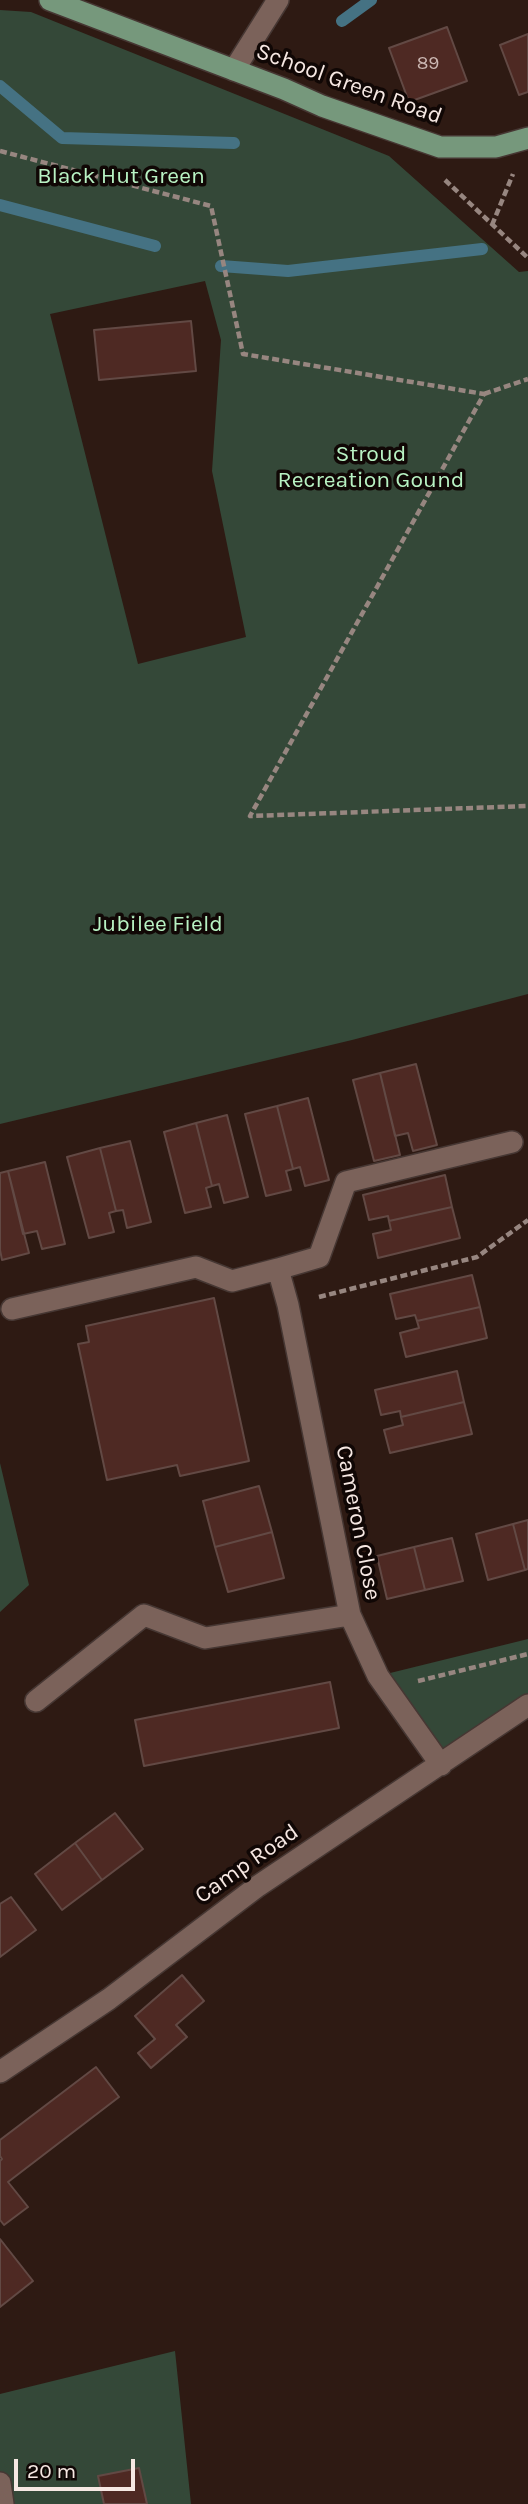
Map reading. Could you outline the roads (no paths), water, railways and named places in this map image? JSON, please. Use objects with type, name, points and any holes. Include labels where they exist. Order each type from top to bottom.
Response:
[{"type":"main road","name":"School Green Road","points":[[50,0],[322,106],[440,147],[496,147],[528,138]]},
{"type":"street","name":"School Green Road","points":[[234,70],[278,0]]},
{"type":"street","points":[[12,1309],[196,1267],[232,1281],[319,1256],[345,1182],[512,1142]]},
{"type":"street","name":"Cameron Close","points":[[278,1269],[288,1305],[350,1615],[378,1676],[441,1765]]},
{"type":"street","points":[[36,1701],[144,1615],[205,1638],[350,1615]]},
{"type":"street","name":"Camp Road","points":[[0,2072],[109,1999],[258,1886],[528,1705]]},
{"type":"street","points":[[0,2483],[3,2504]]},
{"type":"waterway","points":[[342,21],[371,0]]},
{"type":"waterway","points":[[0,86],[62,138],[234,143]]},
{"type":"waterway","points":[[0,205],[155,246]]},
{"type":"waterway","points":[[221,266],[288,271],[482,249]]},
{"type":"park label","name":"Black Hut Green","points":[[121,176]]},
{"type":"park label","name":"Stroud Recreation Gound","points":[[371,467]]},
{"type":"park label","name":"Jubilee Field","points":[[158,924]]}]
